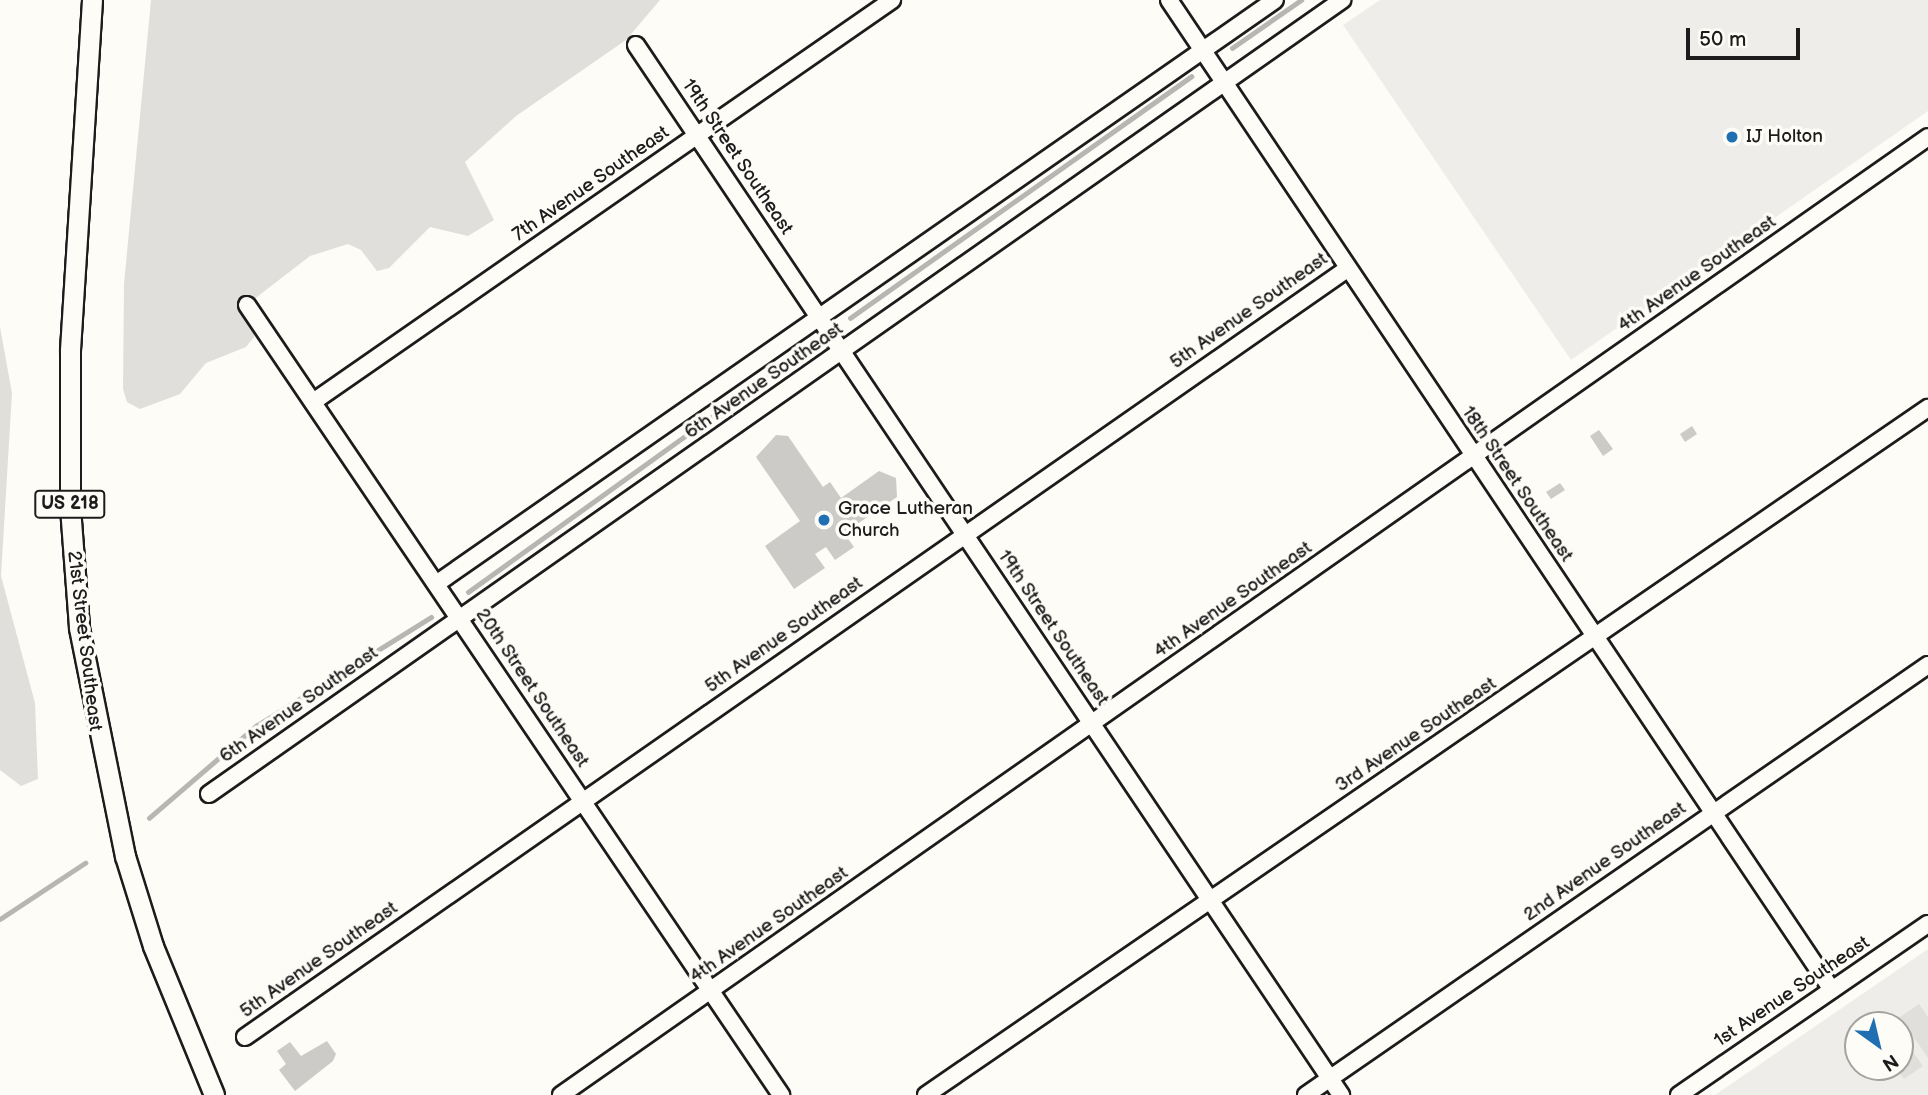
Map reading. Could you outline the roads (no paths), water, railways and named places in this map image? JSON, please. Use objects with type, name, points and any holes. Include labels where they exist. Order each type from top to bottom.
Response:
[{"type":"main road","name":"21st Street Southeast","points":[[92,0],[70,351],[70,507],[79,628],[125,856],[157,959],[214,1095]]},
{"type":"street","name":"7th Avenue Southeast","points":[[313,402],[892,0]]},
{"type":"street","name":"18th Street Southeast","points":[[1169,0],[1832,990]]},
{"type":"street","name":"6th Avenue Southeast","points":[[436,584],[1275,0]]},
{"type":"street","name":"6th Avenue Southeast","points":[[209,794],[1342,0]]},
{"type":"street","name":"19th Street Southeast","points":[[636,45],[1341,1095]]},
{"type":"street","name":"4th Avenue Southeast","points":[[561,1095],[1928,137]]},
{"type":"street","name":"5th Avenue Southeast","points":[[245,1037],[1348,269]]},
{"type":"street","name":"20th Street Southeast","points":[[247,304],[782,1095]]},
{"type":"street","name":"3rd Avenue Southeast","points":[[926,1095],[1928,408]]},
{"type":"street","name":"2nd Avenue Southeast","points":[[1306,1095],[1928,665]]},
{"type":"street","name":"1st Avenue Southeast","points":[[1679,1095],[1928,924]]},
{"type":"waterway","points":[[1232,48],[1301,0]]},
{"type":"waterway","points":[[850,318],[1191,77]]},
{"type":"waterway","points":[[468,592],[813,344]]},
{"type":"waterway","points":[[149,818],[256,726],[431,617]]},
{"type":"waterway","points":[[0,919],[85,863]]},
{"type":"place","name":"IJ Holton","points":[[1732,137]]},
{"type":"place","name":"Grace Lutheran Church","points":[[824,520]]}]
